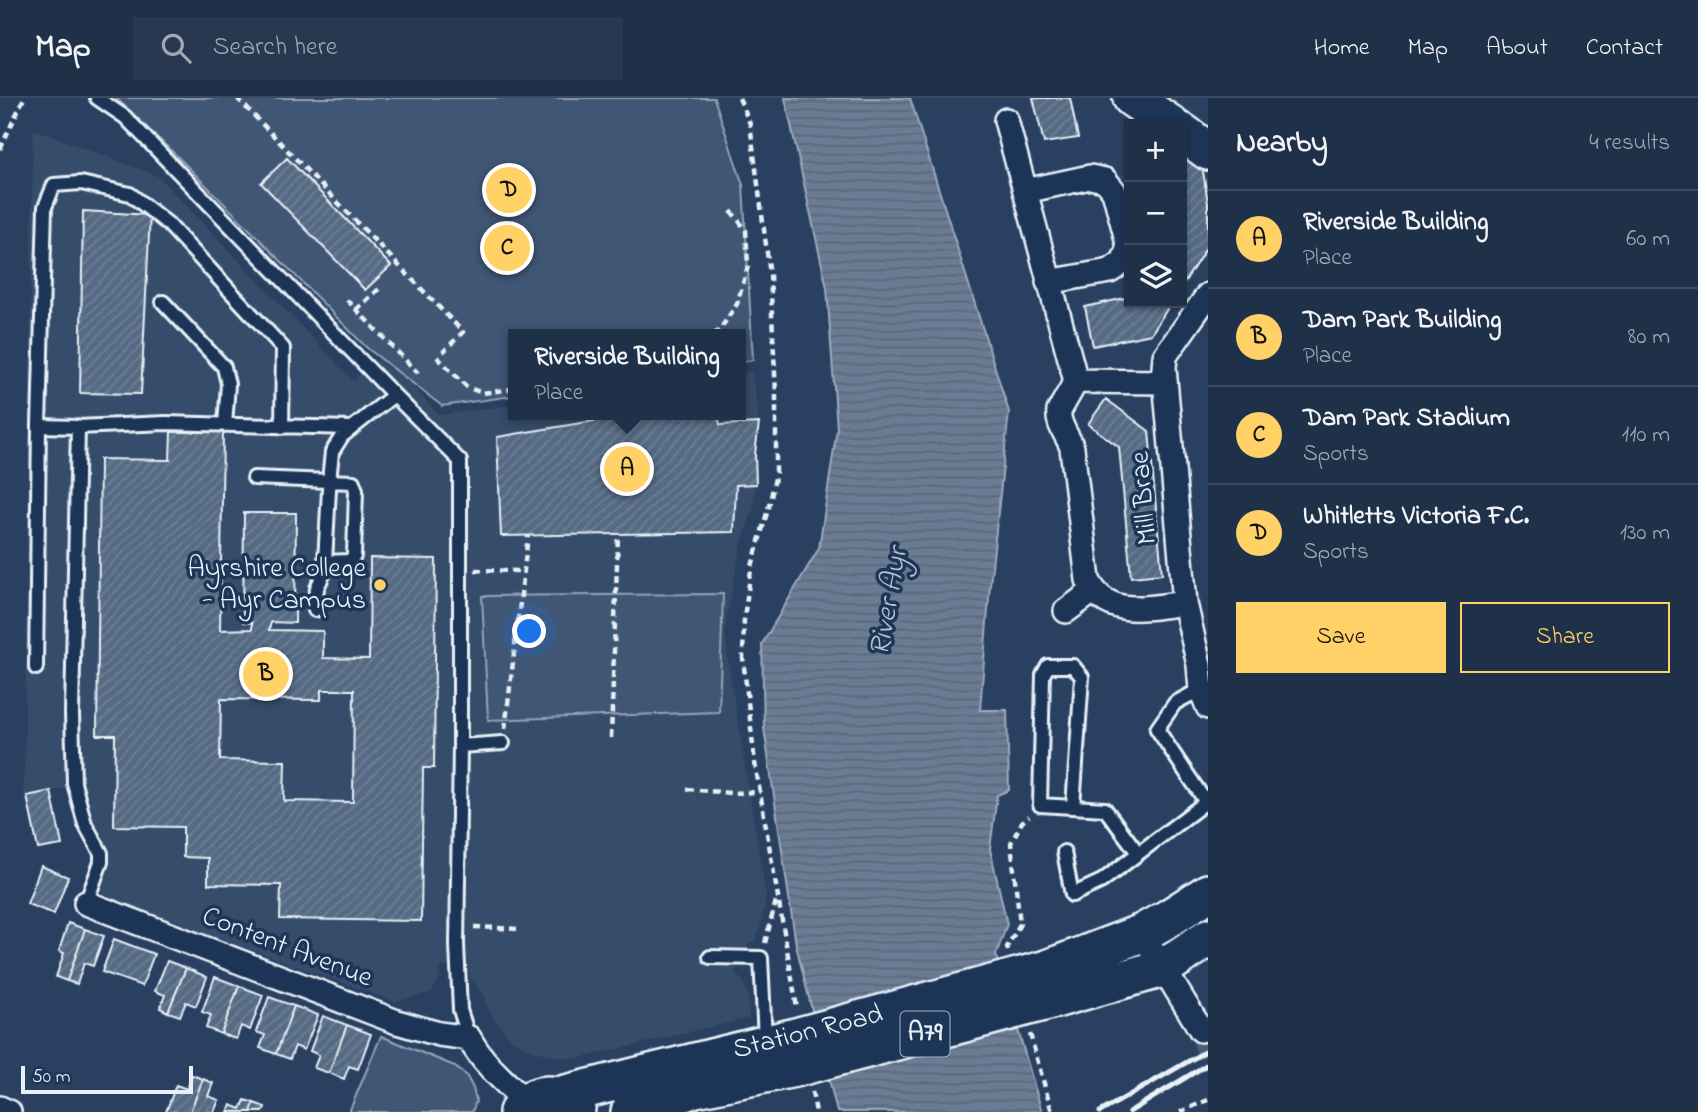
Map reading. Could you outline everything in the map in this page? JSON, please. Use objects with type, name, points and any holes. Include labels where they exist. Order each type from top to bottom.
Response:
[{"type":"main road","points":[[1132,98],[1163,119]]},
{"type":"main road","points":[[1187,136],[1208,151]]},
{"type":"main road","name":"Station Road","points":[[1051,984],[1208,893]]},
{"type":"main road","name":"Station Road","points":[[545,1106],[791,1050],[1051,984],[1163,968],[1208,937]]},
{"type":"main road","name":"Station Road","points":[[630,1112],[791,1050]]},
{"type":"street","points":[[1006,120],[1076,381],[1058,417],[1072,448],[1087,580],[1101,599],[1117,607],[1133,609],[1185,603]]},
{"type":"street","points":[[1025,191],[1090,177],[1105,180],[1114,191],[1129,247],[1123,262],[1110,271],[1048,282]]},
{"type":"street","name":"Mill Brae","points":[[1204,698],[1185,603],[1164,382],[1166,356],[1208,295]]},
{"type":"street","points":[[1076,381],[1164,382]]},
{"type":"street","points":[[1066,611],[1093,591]]},
{"type":"street","name":"Content Avenue","points":[[86,903],[397,1022],[439,1034],[469,1038]]},
{"type":"street","points":[[1142,933],[1201,1030]]},
{"type":"street","points":[[469,1038],[483,1060],[545,1106]]},
{"type":"street","points":[[0,1108],[9,1112]]},
{"type":"lane","points":[[97,98],[125,117],[460,461],[457,926],[460,1010],[469,1038]]},
{"type":"lane","points":[[36,668],[45,206],[54,185],[81,183],[130,194],[168,224],[283,348],[282,427]]},
{"type":"lane","points":[[163,302],[224,367],[228,384],[225,425]]},
{"type":"lane","points":[[316,610],[317,588],[326,562],[332,452],[342,436],[394,395]]},
{"type":"lane","points":[[39,426],[165,423],[352,428]]},
{"type":"lane","points":[[78,427],[72,713],[74,783],[85,824],[101,853],[101,862],[86,903]]},
{"type":"lane","points":[[254,478],[354,482],[354,556],[349,561],[326,562]]},
{"type":"lane","points":[[1073,807],[1082,677],[1073,666],[1048,666],[1043,675],[1040,805],[1105,809],[1138,853]]},
{"type":"lane","points":[[1064,852],[1072,895],[1102,881],[1206,802],[1157,729],[1175,703],[1204,698]]},
{"type":"lane","points":[[460,746],[503,743]]},
{"type":"lane","points":[[710,957],[761,958],[791,1050]]},
{"type":"path","points":[[0,149],[24,98]]},
{"type":"path","points":[[237,98],[463,332],[443,352]]},
{"type":"path","points":[[739,98],[750,124],[770,275],[776,393],[776,473],[751,570],[744,618],[743,658],[755,763],[778,897],[791,1050],[816,1112]]},
{"type":"path","points":[[720,329],[737,304],[748,266],[746,230],[731,211]]},
{"type":"path","points":[[356,310],[379,289]]},
{"type":"path","points":[[347,300],[418,373]]},
{"type":"path","points":[[437,357],[467,387],[482,393],[508,390]]},
{"type":"path","points":[[611,738],[618,534]]},
{"type":"path","points":[[503,743],[527,536]]},
{"type":"path","points":[[460,564],[474,564],[475,570],[524,571]]},
{"type":"path","points":[[687,789],[731,793],[760,792]]},
{"type":"path","points":[[761,958],[778,897]]},
{"type":"path","points":[[457,926],[519,929]]},
{"type":"path","points":[[1180,1112],[1208,1101]]},
{"type":"shaded area","points":[[116,98],[714,98],[743,185],[753,360],[746,361],[746,329],[508,329],[508,397],[442,406],[367,348]]},
{"type":"shaded area","name":"Ayrshire College - Ayr Campus","points":[[33,129],[158,176],[353,381],[383,355],[439,415],[508,406],[508,420],[746,420],[746,373],[752,372],[759,423],[755,454],[756,484],[753,508],[741,546],[725,625],[729,668],[766,896],[756,940],[748,945],[735,974],[744,982],[749,1018],[576,1059],[529,1049],[510,1038],[495,1020],[486,1005],[484,994],[471,980],[468,969],[441,966],[432,992],[396,1002],[114,900],[102,891],[70,787],[24,797]]},
{"type":"shaded area","points":[[723,594],[719,712],[488,720],[482,596]]},
{"type":"shaded area","points":[[381,1036],[452,1065],[466,1075],[476,1101],[472,1112],[349,1112]]},
{"type":"water","name":"River Ayr","points":[[785,98],[910,98],[1009,412],[990,585],[980,710],[1007,710],[1009,790],[997,795],[990,849],[1007,924],[996,955],[1042,1112],[837,1112],[796,945],[764,728],[762,644],[819,548],[837,429],[827,288]]},
{"type":"building","points":[[1033,98],[1070,98],[1078,138],[1044,143]]},
{"type":"building","points":[[287,158],[391,266],[365,290],[261,183]]},
{"type":"building","points":[[1187,159],[1203,171],[1208,203],[1208,245],[1187,278]]},
{"type":"building","points":[[83,211],[150,215],[141,394],[80,393]]},
{"type":"building","points":[[1124,298],[1124,308],[1168,308],[1151,334],[1093,346],[1085,307]]},
{"type":"building","points":[[1106,399],[1149,431],[1162,574],[1131,577],[1119,447],[1088,424]]},
{"type":"building","points":[[599,420],[719,420],[720,425],[759,423],[755,454],[756,484],[736,485],[734,532],[501,536],[497,437]]},
{"type":"building","points":[[171,432],[223,432],[220,630],[252,629],[252,623],[243,622],[244,513],[296,513],[295,623],[271,622],[269,630],[323,631],[323,658],[369,659],[370,558],[436,559],[434,768],[423,768],[421,921],[280,919],[281,885],[208,884],[208,858],[183,857],[183,827],[114,826],[115,735],[97,735],[100,459],[170,460]],"holes":[[[321,690],[354,690],[353,802],[284,801],[285,761],[220,760],[221,699],[321,700]]]},
{"type":"building","points":[[51,791],[62,845],[38,849],[27,796]]},
{"type":"building","points":[[41,866],[68,877],[54,914],[27,904]]},
{"type":"building","points":[[68,923],[85,929],[67,981],[56,977],[64,953],[59,951]]},
{"type":"building","points":[[85,929],[104,936],[93,966],[84,963],[77,984],[67,981]]},
{"type":"building","points":[[114,939],[154,954],[142,986],[102,972]]},
{"type":"building","points":[[167,961],[186,968],[168,1012],[160,1008],[165,995],[155,991]]},
{"type":"building","points":[[186,968],[207,977],[196,1006],[186,1002],[180,1016],[168,1012]]},
{"type":"building","points":[[215,977],[239,986],[221,1034],[206,1028],[211,1015],[202,1012]]},
{"type":"building","points":[[239,986],[263,995],[250,1030],[241,1026],[236,1039],[221,1034]]},
{"type":"building","points":[[269,997],[294,1006],[276,1054],[260,1048],[265,1035],[256,1032]]},
{"type":"building","points":[[294,1006],[318,1015],[304,1050],[295,1046],[290,1059],[276,1054]]},
{"type":"building","points":[[323,1016],[347,1025],[329,1073],[314,1068],[319,1055],[310,1051]]},
{"type":"building","points":[[347,1025],[371,1034],[358,1069],[349,1066],[344,1079],[329,1073]]},
{"type":"building","points":[[192,1075],[203,1079],[190,1112],[166,1112],[176,1085],[187,1089]]},
{"type":"building","points":[[203,1079],[213,1083],[208,1096],[219,1100],[214,1112],[190,1112]]},
{"type":"building","points":[[245,1100],[254,1103],[251,1112],[228,1112],[231,1105],[241,1109]]},
{"type":"building","points":[[254,1103],[265,1107],[263,1112],[251,1112]]},
{"type":"tunnel","points":[[1201,1030],[1208,1051]]},
{"type":"railway","points":[[1100,1112],[1208,1050]]},
{"type":"railway","points":[[1129,1112],[1208,1064]]},
{"type":"place","name":"Whitletts Victoria F.C.","points":[[509,190]]},
{"type":"place","name":"Dam Park Stadium","points":[[507,248]]},
{"type":"place","name":"Riverside Building","points":[[627,469]]},
{"type":"place","name":"Ayrshire College - Ayr Campus","points":[[380,585]]},
{"type":"place","name":"Dam Park Building","points":[[266,674]]}]
